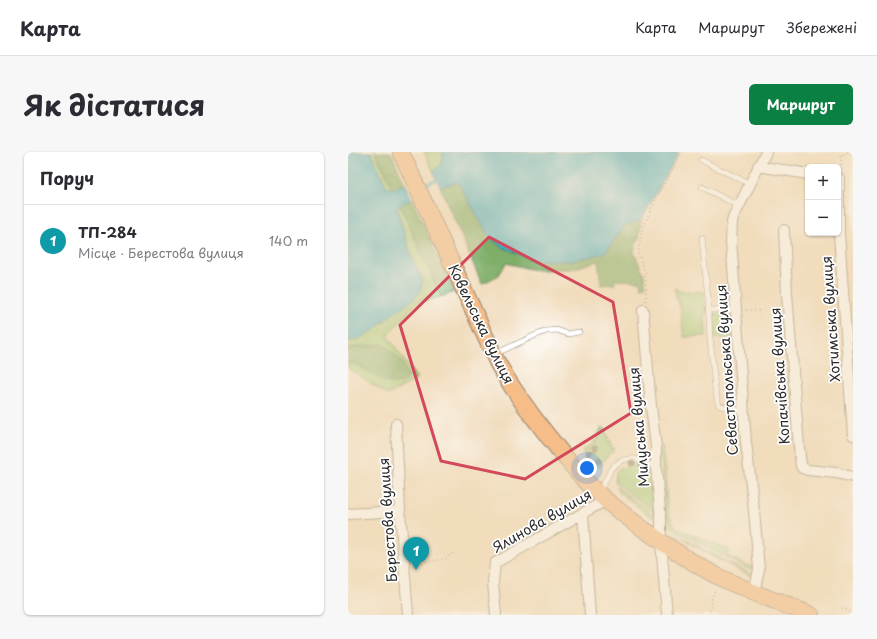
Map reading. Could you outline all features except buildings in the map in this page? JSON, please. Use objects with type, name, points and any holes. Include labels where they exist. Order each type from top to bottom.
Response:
[{"type":"main road","name":"Ковельська вулиця","points":[[401,152],[402,170],[425,205],[507,379],[527,410],[547,436],[584,479],[619,512],[691,561],[721,578],[754,593],[811,615]]},
{"type":"street","name":"Севастопольська вулиця","points":[[754,593],[759,569],[746,442],[731,231],[732,222],[739,206],[766,152]]},
{"type":"street","points":[[758,166],[805,174]]},
{"type":"street","name":"Хотимська вулиця","points":[[839,200],[839,232],[853,435]]},
{"type":"street","name":"Копачівська вулиця","points":[[784,230],[787,294],[801,466],[802,468],[808,470],[836,473],[853,477]]},
{"type":"street","name":"Милуська вулиця","points":[[643,310],[656,447],[656,468],[667,615]]},
{"type":"street","name":"Берестова вулиця","points":[[396,424],[400,511],[408,615]]},
{"type":"street","name":"Ялинова вулиця","points":[[496,615],[493,583],[495,563],[583,514],[602,496]]},
{"type":"street","points":[[348,514],[400,511]]},
{"type":"street","points":[[583,514],[590,615]]},
{"type":"lane","points":[[701,160],[750,184]]},
{"type":"lane","points":[[702,187],[739,206]]},
{"type":"lane","points":[[702,238],[712,357],[718,402],[721,406],[744,411]]},
{"type":"lane","points":[[708,310],[736,310]]},
{"type":"lane","points":[[494,354],[547,331],[557,330],[568,334],[579,332]]},
{"type":"lane","points":[[602,496],[611,469],[618,462],[633,458],[643,461],[656,468]]},
{"type":"path","points":[[374,152],[385,175],[402,170]]},
{"type":"path","points":[[643,310],[646,306],[645,273],[638,253],[642,230],[655,200],[682,152]]},
{"type":"path","points":[[841,174],[842,156],[848,152]]},
{"type":"path","points":[[736,310],[761,311]]},
{"type":"path","points":[[582,452],[594,444],[602,429],[614,452]]},
{"type":"path","points":[[404,566],[445,559],[453,553]]},
{"type":"path","points":[[710,615],[711,600],[716,589]]},
{"type":"path","points":[[842,608],[853,613]]},
{"type":"highlighted area","points":[[489,237],[613,302],[631,413],[525,479],[441,461],[400,325]]},
{"type":"green space","points":[[371,152],[376,152],[393,189],[386,186]]},
{"type":"green space","points":[[376,152],[391,152],[405,184],[393,189]]},
{"type":"green space","points":[[424,152],[443,152],[442,164],[433,171]]},
{"type":"green space","points":[[458,182],[488,235],[605,253],[625,225],[641,220],[639,239],[634,252],[644,275],[646,286],[641,287],[640,281],[614,280],[615,284],[601,285],[598,261],[571,269],[534,270],[506,263],[499,275],[482,284],[440,187]]},
{"type":"green space","points":[[412,199],[454,292],[441,297],[400,205]]},
{"type":"green space","points":[[400,205],[441,297],[417,302],[388,336],[417,379],[388,395],[348,368],[348,342],[357,340],[384,322],[387,318],[419,294],[423,281],[412,258],[397,210]]},
{"type":"green space","points":[[675,288],[680,291],[704,292],[706,336],[684,337],[680,306],[676,297]]},
{"type":"green space","points":[[728,313],[732,317],[734,338],[713,338],[712,314]]},
{"type":"green space","points":[[383,344],[402,362],[408,377],[401,384],[386,382],[355,363],[348,363],[348,348]]},
{"type":"green space","points":[[602,427],[604,428],[613,449],[616,448],[610,453],[599,468],[582,451],[593,443]]},
{"type":"green space","points":[[661,446],[664,462],[668,510],[671,519],[677,528],[730,550],[727,556],[748,566],[754,566],[754,569],[749,569],[727,558],[672,528],[665,513],[661,459],[659,459]]},
{"type":"green space","points":[[633,461],[645,466],[651,474],[655,513],[615,482],[616,472],[620,467],[623,469]]},
{"type":"green space","points":[[616,486],[655,516],[652,518],[649,516],[619,492]]},
{"type":"green space","points":[[674,533],[730,564],[753,574],[753,577],[713,557]]},
{"type":"water","points":[[348,152],[371,152],[386,186],[393,189],[405,184],[412,199],[400,205],[397,210],[412,258],[423,281],[419,294],[414,299],[387,318],[376,329],[357,340],[348,342]]},
{"type":"water","points":[[443,152],[679,152],[641,220],[625,225],[605,253],[571,261],[533,260],[500,246],[488,235],[458,182],[440,187],[433,171],[442,164]]},
{"type":"waterway","points":[[421,186],[440,178]]},
{"type":"place","name":"ТП-284","points":[[416,570]]}]
